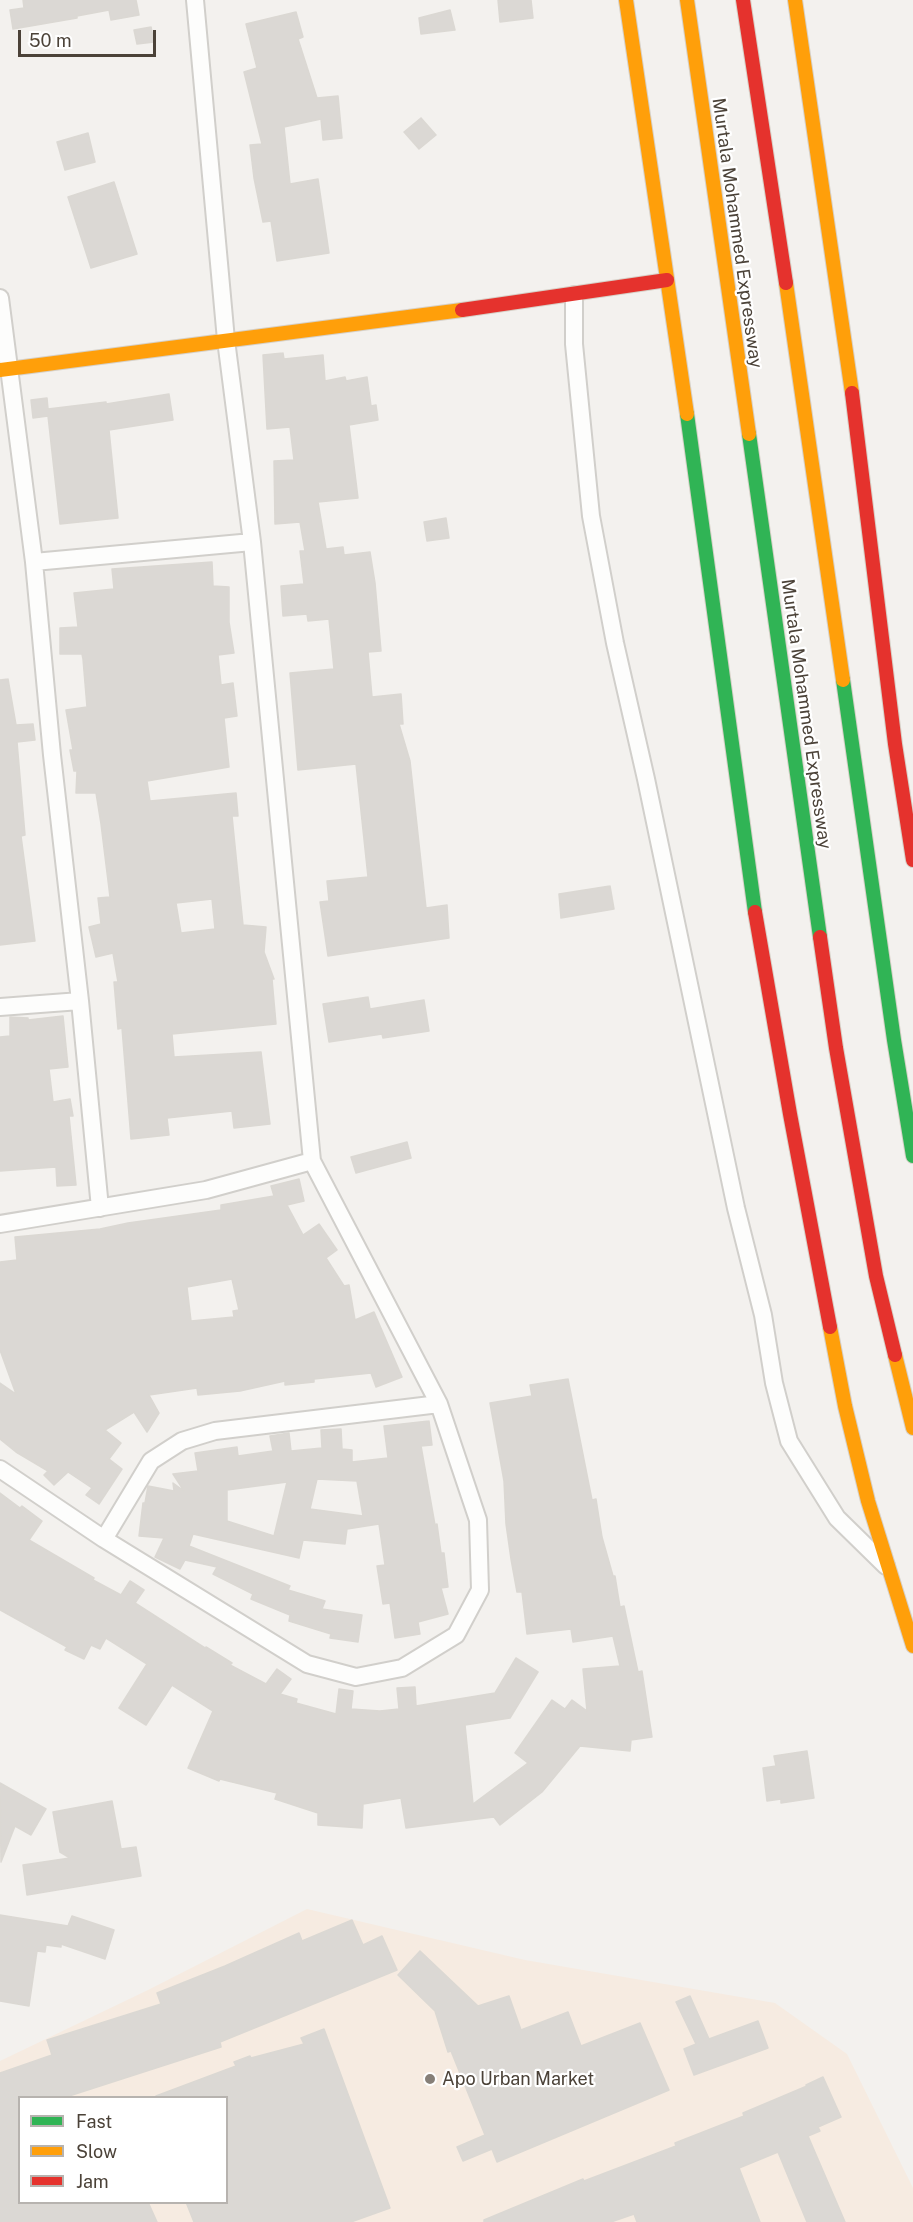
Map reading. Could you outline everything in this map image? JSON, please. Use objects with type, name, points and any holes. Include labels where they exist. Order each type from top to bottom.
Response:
[{"type":"main road","points":[[626,0],[756,916],[788,1103],[845,1406],[868,1501],[913,1646]]},
{"type":"main road","name":"Murtala Mohammed Expressway","points":[[687,0],[836,1048],[876,1276],[913,1428]]},
{"type":"main road","points":[[742,0],[784,270],[894,1040],[913,1156]]},
{"type":"main road","points":[[795,0],[844,332],[895,744],[913,860]]},
{"type":"main road","points":[[4,370],[574,295],[667,280]]},
{"type":"street","points":[[0,1469],[104,1539],[307,1664],[356,1677],[402,1668],[456,1635],[480,1590],[478,1520],[439,1404],[312,1161],[252,542],[226,340],[195,0]]},
{"type":"street","points":[[574,295],[574,344],[591,516],[615,643],[646,779],[736,1208],[763,1315],[774,1383],[789,1441],[837,1518],[890,1570]]},
{"type":"street","points":[[0,298],[4,370],[34,562],[100,1208]]},
{"type":"street","points":[[34,562],[252,542]]},
{"type":"street","points":[[0,1007],[80,1000]]},
{"type":"street","points":[[0,1224],[206,1190],[312,1161]]},
{"type":"street","points":[[104,1539],[151,1461],[182,1441],[215,1431],[439,1404]]},
{"type":"shaded area","name":"Apo Urban Market","points":[[307,1909],[525,1960],[775,2003],[847,2054],[913,2188],[913,2222],[0,2222],[0,2061],[148,1990]]},
{"type":"building","points":[[23,0],[136,0],[139,15],[111,20],[109,10],[13,29],[10,10],[24,8]]},
{"type":"building","points":[[498,0],[531,0],[533,18],[500,22]]},
{"type":"building","points":[[450,10],[455,30],[421,34],[419,18]]},
{"type":"building","points":[[296,12],[303,37],[298,39],[317,98],[338,96],[342,138],[323,140],[321,119],[284,127],[290,184],[318,179],[329,253],[277,261],[271,221],[263,222],[254,178],[250,145],[262,144],[244,72],[257,68],[246,24]]},
{"type":"building","points":[[151,27],[154,42],[137,44],[134,30]]},
{"type":"building","points":[[421,118],[436,135],[419,149],[404,132]]},
{"type":"building","points":[[88,133],[95,162],[65,170],[57,142]]},
{"type":"building","points":[[114,182],[137,254],[91,268],[68,197]]},
{"type":"building","points":[[283,353],[284,359],[323,355],[325,381],[345,377],[346,381],[367,377],[371,406],[376,405],[378,420],[349,425],[358,498],[318,502],[326,549],[343,547],[344,555],[370,552],[381,651],[368,652],[372,697],[401,694],[403,724],[399,724],[410,761],[426,908],[447,905],[449,938],[328,956],[320,902],[329,901],[327,881],[368,877],[356,764],[298,770],[290,673],[334,669],[329,619],[308,621],[307,614],[283,616],[281,586],[304,584],[300,551],[305,551],[300,522],[275,524],[274,461],[294,460],[290,427],[267,429],[263,355]]},
{"type":"building","points":[[169,394],[173,420],[109,430],[118,518],[60,524],[48,416],[33,418],[31,400],[47,398],[48,409],[106,402],[106,404]]},
{"type":"building","points":[[446,518],[449,538],[427,541],[424,522]]},
{"type":"building","points":[[212,562],[213,586],[229,587],[229,622],[234,653],[218,655],[221,685],[233,683],[237,716],[224,718],[229,767],[147,781],[150,801],[236,793],[238,816],[232,816],[243,925],[266,927],[264,952],[274,979],[272,979],[276,1024],[172,1034],[174,1057],[261,1052],[270,1124],[234,1128],[232,1111],[167,1118],[169,1135],[131,1139],[122,1028],[118,1029],[114,982],[118,982],[113,953],[96,957],[89,927],[101,924],[98,898],[110,897],[101,824],[96,793],[76,793],[77,771],[74,771],[70,750],[73,750],[66,710],[87,707],[83,659],[82,654],[60,654],[60,628],[78,627],[74,593],[114,589],[112,569]],"holes":[[[212,899],[215,929],[181,933],[176,903]]]},
{"type":"building","points":[[8,679],[16,725],[33,724],[35,740],[17,742],[25,835],[21,836],[35,941],[0,945],[0,680]]},
{"type":"building","points":[[610,886],[614,909],[561,918],[559,894]]},
{"type":"building","points":[[368,997],[370,1009],[424,1000],[429,1031],[383,1038],[382,1034],[329,1042],[323,1004]]},
{"type":"building","points":[[63,1016],[68,1067],[49,1069],[53,1102],[70,1099],[73,1116],[69,1116],[76,1185],[57,1186],[56,1167],[0,1171],[0,1037],[10,1036],[10,1017],[28,1018],[28,1020]]},
{"type":"building","points":[[407,1142],[411,1158],[356,1173],[351,1157]]},
{"type":"building","points":[[299,1179],[304,1201],[287,1205],[303,1235],[319,1224],[337,1250],[326,1258],[344,1286],[349,1285],[355,1320],[374,1312],[402,1377],[376,1387],[371,1373],[314,1379],[314,1382],[285,1385],[285,1381],[240,1391],[198,1395],[197,1388],[149,1395],[159,1413],[147,1432],[134,1412],[105,1430],[121,1443],[109,1459],[122,1469],[99,1504],[86,1495],[92,1488],[68,1472],[54,1485],[44,1475],[48,1471],[16,1452],[0,1439],[0,1383],[16,1394],[0,1350],[0,1262],[17,1260],[15,1237],[100,1229],[221,1210],[221,1205],[274,1196],[271,1186]],"holes":[[[232,1279],[239,1310],[233,1311],[234,1317],[191,1321],[187,1287]]]},
{"type":"building","points":[[568,1379],[592,1500],[596,1499],[602,1537],[613,1576],[615,1576],[620,1607],[624,1606],[638,1672],[642,1671],[652,1737],[631,1740],[630,1751],[580,1746],[542,1792],[500,1825],[494,1817],[406,1828],[401,1798],[363,1804],[362,1828],[318,1825],[318,1813],[275,1799],[277,1793],[220,1779],[219,1781],[188,1768],[213,1711],[172,1685],[146,1725],[119,1708],[147,1664],[106,1638],[100,1649],[91,1645],[84,1659],[0,1610],[0,1493],[42,1521],[29,1540],[121,1595],[130,1581],[144,1590],[135,1603],[232,1663],[230,1665],[266,1684],[277,1669],[291,1679],[280,1694],[297,1699],[296,1703],[336,1714],[339,1689],[353,1691],[351,1709],[380,1711],[399,1709],[397,1688],[415,1687],[416,1706],[495,1693],[516,1658],[538,1672],[510,1718],[465,1725],[473,1804],[528,1763],[515,1753],[552,1700],[565,1709],[572,1700],[587,1711],[583,1669],[620,1666],[613,1636],[573,1642],[571,1629],[527,1634],[522,1592],[517,1592],[511,1559],[506,1524],[504,1481],[490,1403],[532,1396],[530,1385]]},
{"type":"building","points":[[429,1421],[432,1445],[421,1446],[441,1553],[444,1553],[448,1587],[441,1588],[448,1614],[418,1622],[420,1634],[395,1638],[390,1603],[383,1604],[377,1566],[385,1565],[379,1524],[347,1529],[345,1544],[303,1540],[299,1558],[193,1534],[189,1546],[290,1586],[288,1590],[325,1601],[322,1609],[362,1615],[358,1642],[330,1638],[331,1634],[289,1621],[290,1615],[251,1599],[253,1594],[213,1574],[217,1567],[185,1560],[180,1569],[155,1557],[164,1538],[139,1536],[143,1503],[145,1503],[148,1486],[174,1491],[173,1483],[184,1491],[173,1474],[198,1471],[195,1453],[237,1447],[238,1456],[273,1451],[270,1436],[289,1433],[291,1451],[322,1448],[321,1430],[341,1429],[342,1449],[352,1450],[352,1462],[388,1458],[384,1426]],"holes":[[[317,1479],[357,1481],[363,1516],[310,1509]],[[287,1482],[274,1536],[227,1521],[227,1490]]]},
{"type":"building","points":[[807,1751],[814,1798],[781,1803],[781,1799],[767,1801],[763,1768],[776,1766],[774,1756]]},
{"type":"building","points":[[0,1783],[46,1809],[31,1835],[15,1826],[1,1862]]},
{"type":"building","points":[[112,1801],[121,1849],[136,1847],[141,1876],[27,1895],[23,1865],[70,1858],[60,1852],[53,1812]]},
{"type":"building","points":[[0,1915],[68,1926],[72,1916],[114,1930],[105,1959],[61,1944],[61,1947],[46,1945],[45,1952],[37,1951],[29,2006],[0,2001]]},
{"type":"building","points":[[352,1920],[363,1945],[382,1936],[397,1970],[220,2042],[221,2047],[69,2096],[18,2096],[18,2204],[149,2204],[157,2222],[0,2222],[0,2073],[52,2055],[47,2040],[161,2004],[157,1993],[299,1933],[302,1941]]},
{"type":"building","points":[[420,1951],[478,2006],[509,1996],[521,2030],[568,2012],[581,2046],[640,2023],[669,2090],[497,2162],[492,2149],[463,2161],[457,2147],[485,2135],[451,2051],[448,2052],[435,2011],[398,1975]]},
{"type":"building","points":[[690,1996],[709,2039],[758,2021],[768,2048],[694,2075],[684,2049],[696,2044],[676,2002]]},
{"type":"building","points":[[324,2029],[390,2208],[351,2222],[194,2222],[187,2204],[228,2204],[228,2096],[156,2096],[236,2066],[234,2062],[250,2056],[251,2058],[304,2044],[301,2038]]},
{"type":"building","points":[[823,2077],[841,2117],[818,2127],[820,2131],[808,2136],[845,2222],[807,2222],[778,2152],[739,2168],[760,2222],[637,2222],[634,2214],[611,2222],[484,2222],[484,2220],[583,2179],[584,2181],[676,2146],[675,2143],[744,2116],[743,2113]]},
{"type":"traffic: fast","points":[[687,414],[755,912]]},
{"type":"traffic: fast","points":[[749,434],[820,937]]},
{"type":"traffic: fast","points":[[843,680],[894,1040],[913,1156]]},
{"type":"traffic: slow","points":[[626,0],[687,414]]},
{"type":"traffic: slow","points":[[687,0],[749,434]]},
{"type":"traffic: slow","points":[[795,0],[852,393]]},
{"type":"traffic: slow","points":[[786,283],[843,680]]},
{"type":"traffic: slow","points":[[0,370],[462,310]]},
{"type":"traffic: slow","points":[[830,1327],[845,1406],[868,1501],[913,1646]]},
{"type":"traffic: slow","points":[[895,1355],[913,1428]]},
{"type":"traffic: jam","points":[[743,0],[786,283]]},
{"type":"traffic: jam","points":[[462,310],[667,280]]},
{"type":"traffic: jam","points":[[852,393],[895,744],[913,860]]},
{"type":"traffic: jam","points":[[755,912],[830,1327]]},
{"type":"traffic: jam","points":[[820,937],[836,1048],[876,1276],[895,1355]]},
{"type":"place","name":"Apo Urban Market","points":[[430,2079]]}]
